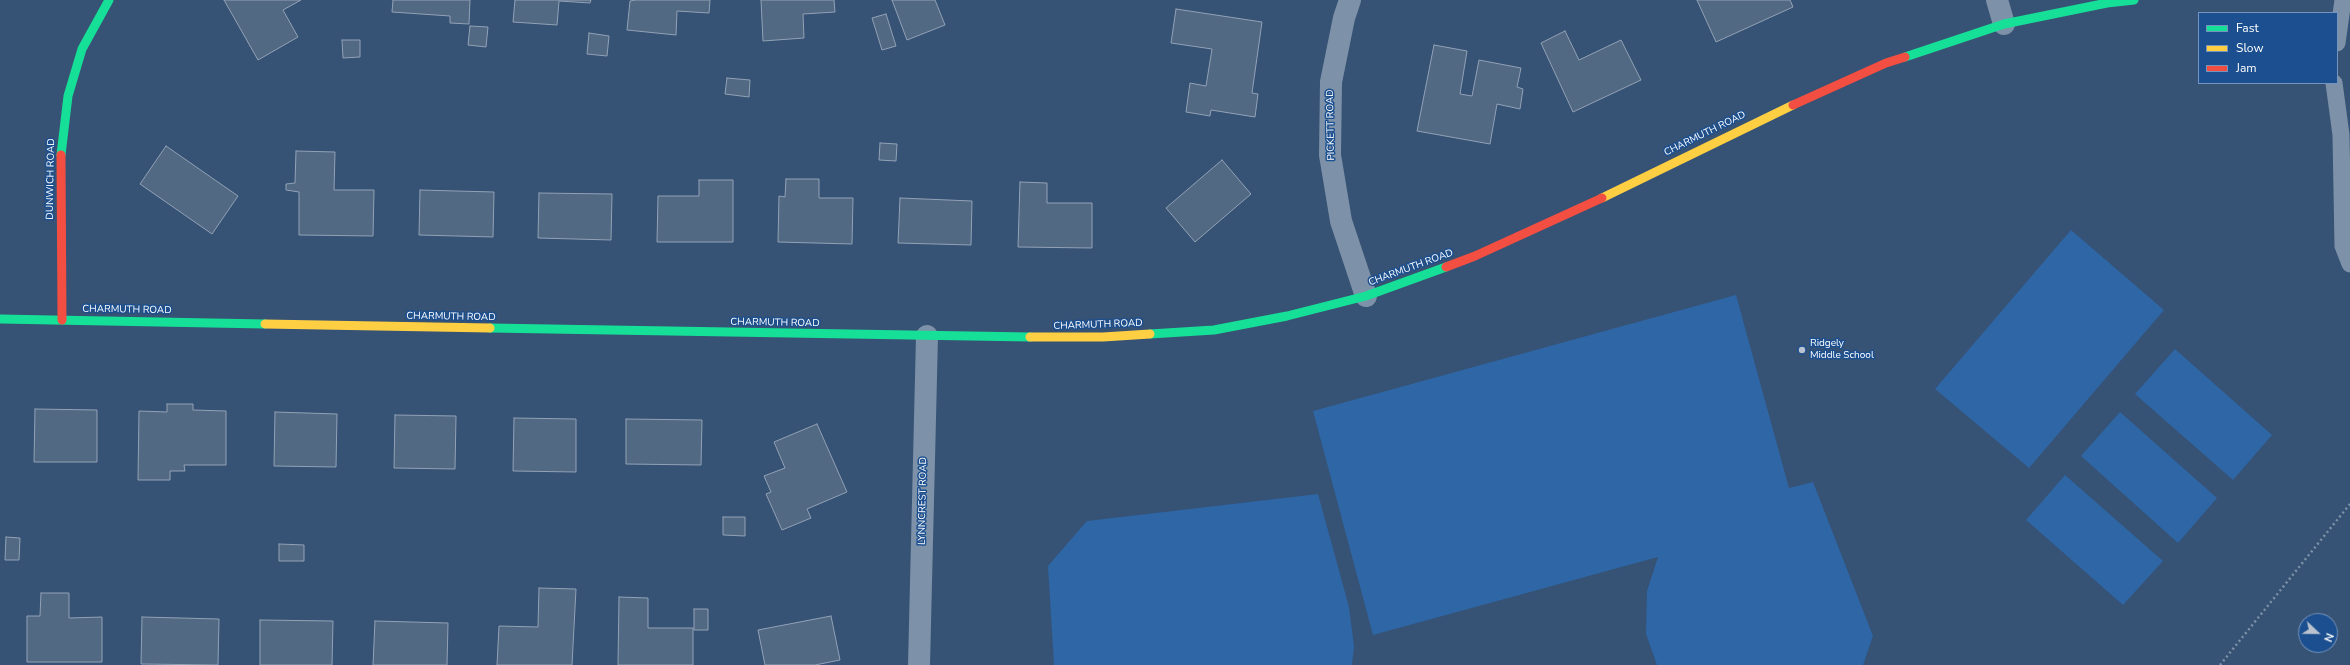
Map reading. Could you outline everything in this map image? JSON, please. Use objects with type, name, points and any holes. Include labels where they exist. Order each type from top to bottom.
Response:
[{"type":"street","name":"DUNWICH ROAD","points":[[62,320],[61,142],[63,127],[68,96],[82,49],[109,0]]},
{"type":"street","name":"PICKETT ROAD","points":[[1350,0],[1344,18],[1331,82],[1330,155],[1341,221],[1366,296]]},
{"type":"street","points":[[1997,0],[2004,24]]},
{"type":"street","name":"CHARMUTH ROAD","points":[[0,319],[927,336],[1103,337],[1214,330],[1287,316],[1366,296],[1475,256],[1562,217],[1763,118],[1886,63],[2004,24],[2108,3],[2134,0]]},
{"type":"street","name":"LYNNCREST ROAD","points":[[919,665],[927,336]]},
{"type":"lane","points":[[2338,36],[2343,0]]},
{"type":"lane","points":[[2334,84],[2345,139],[2343,246],[2350,264]]},
{"type":"path","points":[[2220,665],[2350,504]]},
{"type":"shaded area","points":[[2071,230],[2164,310],[2029,468],[1935,389]]},
{"type":"shaded area","points":[[1736,295],[1789,488],[1813,482],[1873,636],[1863,665],[1657,665],[1646,634],[1647,591],[1658,557],[1373,635],[1313,411]]},
{"type":"shaded area","points":[[2175,349],[2272,435],[2233,480],[2135,394]]},
{"type":"shaded area","points":[[2120,412],[2217,498],[2178,543],[2081,456]]},
{"type":"shaded area","points":[[2065,475],[2163,561],[2123,605],[2026,520]]},
{"type":"shaded area","points":[[1318,494],[1349,607],[1354,646],[1352,665],[1054,665],[1048,566],[1087,521]]},
{"type":"building","points":[[224,0],[301,0],[283,10],[298,37],[258,60]]},
{"type":"building","points":[[393,0],[470,0],[469,24],[450,23],[450,16],[392,12]]},
{"type":"building","points":[[515,0],[591,0],[590,3],[559,1],[557,25],[513,22]]},
{"type":"building","points":[[710,0],[709,13],[677,11],[676,35],[627,30],[630,1]]},
{"type":"building","points":[[761,0],[834,0],[835,12],[803,14],[804,38],[763,41]]},
{"type":"building","points":[[892,0],[935,0],[945,25],[907,40]]},
{"type":"building","points":[[1697,0],[1790,0],[1793,7],[1716,42]]},
{"type":"building","points":[[1176,9],[1262,22],[1252,93],[1258,94],[1255,117],[1211,110],[1210,116],[1186,112],[1190,83],[1206,86],[1212,49],[1171,43]]},
{"type":"building","points":[[886,14],[896,46],[882,50],[872,18]]},
{"type":"building","points":[[470,26],[488,27],[486,47],[468,45]]},
{"type":"building","points":[[1565,31],[1579,60],[1621,40],[1641,80],[1573,112],[1541,43]]},
{"type":"building","points":[[589,33],[609,36],[607,56],[587,54]]},
{"type":"building","points":[[342,40],[360,40],[360,57],[343,58]]},
{"type":"building","points":[[1434,45],[1467,51],[1460,94],[1472,96],[1479,60],[1521,68],[1517,87],[1523,89],[1520,109],[1497,104],[1490,144],[1417,131]]},
{"type":"building","points":[[727,78],[750,80],[749,97],[725,94]]},
{"type":"building","points":[[880,143],[897,144],[896,161],[879,160]]},
{"type":"building","points":[[166,146],[238,196],[212,234],[140,184]]},
{"type":"building","points":[[296,151],[335,152],[334,190],[374,190],[373,236],[299,235],[299,192],[286,190],[286,184],[295,183]]},
{"type":"building","points":[[1222,160],[1251,194],[1195,242],[1166,208]]},
{"type":"building","points":[[786,179],[819,179],[819,198],[853,198],[852,244],[778,242],[779,196],[785,197]]},
{"type":"building","points":[[699,180],[733,180],[733,242],[657,242],[658,196],[699,196]]},
{"type":"building","points":[[1020,182],[1047,183],[1047,203],[1092,203],[1092,248],[1018,247]]},
{"type":"building","points":[[420,190],[494,192],[493,237],[419,235]]},
{"type":"building","points":[[539,193],[612,194],[611,240],[538,238]]},
{"type":"building","points":[[900,198],[972,201],[971,245],[898,243]]},
{"type":"building","points":[[167,404],[193,404],[193,410],[226,411],[226,465],[184,465],[185,471],[170,471],[170,480],[138,480],[139,411],[167,412]]},
{"type":"building","points":[[35,409],[97,410],[97,462],[34,462]]},
{"type":"building","points":[[275,412],[337,414],[336,467],[274,466]]},
{"type":"building","points":[[395,415],[456,416],[455,469],[394,468]]},
{"type":"building","points":[[514,418],[576,419],[576,472],[513,471]]},
{"type":"building","points":[[626,419],[702,420],[701,465],[626,464]]},
{"type":"building","points":[[817,424],[847,492],[807,509],[811,518],[782,530],[766,494],[771,492],[764,476],[785,468],[774,442]]},
{"type":"building","points":[[723,517],[745,517],[745,536],[723,535]]},
{"type":"building","points":[[6,537],[20,538],[19,560],[5,560]]},
{"type":"building","points":[[279,544],[304,545],[304,561],[279,561]]},
{"type":"building","points":[[539,588],[576,589],[572,665],[497,665],[499,626],[538,627]]},
{"type":"building","points":[[41,593],[69,593],[69,618],[102,617],[102,662],[27,662],[27,616],[40,616]]},
{"type":"building","points":[[619,597],[648,598],[648,628],[693,628],[693,665],[618,665]]},
{"type":"building","points":[[694,609],[708,609],[708,630],[694,630]]},
{"type":"building","points":[[831,616],[840,660],[815,665],[765,665],[758,630]]},
{"type":"building","points":[[142,617],[219,619],[218,665],[141,664]]},
{"type":"building","points":[[260,620],[333,621],[332,665],[260,665]]},
{"type":"building","points":[[375,621],[448,623],[447,665],[373,665]]},
{"type":"traffic: fast","points":[[61,155],[68,96],[82,49],[109,0]]},
{"type":"traffic: fast","points":[[1905,57],[2004,24],[2107,3],[2134,0]]},
{"type":"traffic: fast","points":[[1150,334],[1214,330],[1287,316],[1366,296],[1446,267]]},
{"type":"traffic: fast","points":[[0,319],[265,324]]},
{"type":"traffic: fast","points":[[490,328],[1030,337]]},
{"type":"traffic: slow","points":[[1602,198],[1793,105]]},
{"type":"traffic: slow","points":[[265,324],[490,328]]},
{"type":"traffic: slow","points":[[1030,337],[1103,337],[1150,334]]},
{"type":"traffic: jam","points":[[1793,105],[1886,63],[1905,57]]},
{"type":"traffic: jam","points":[[61,155],[62,320]]},
{"type":"traffic: jam","points":[[1446,267],[1475,256],[1602,198]]},
{"type":"place","name":"Ridgely Middle School","points":[[1802,350]]}]
